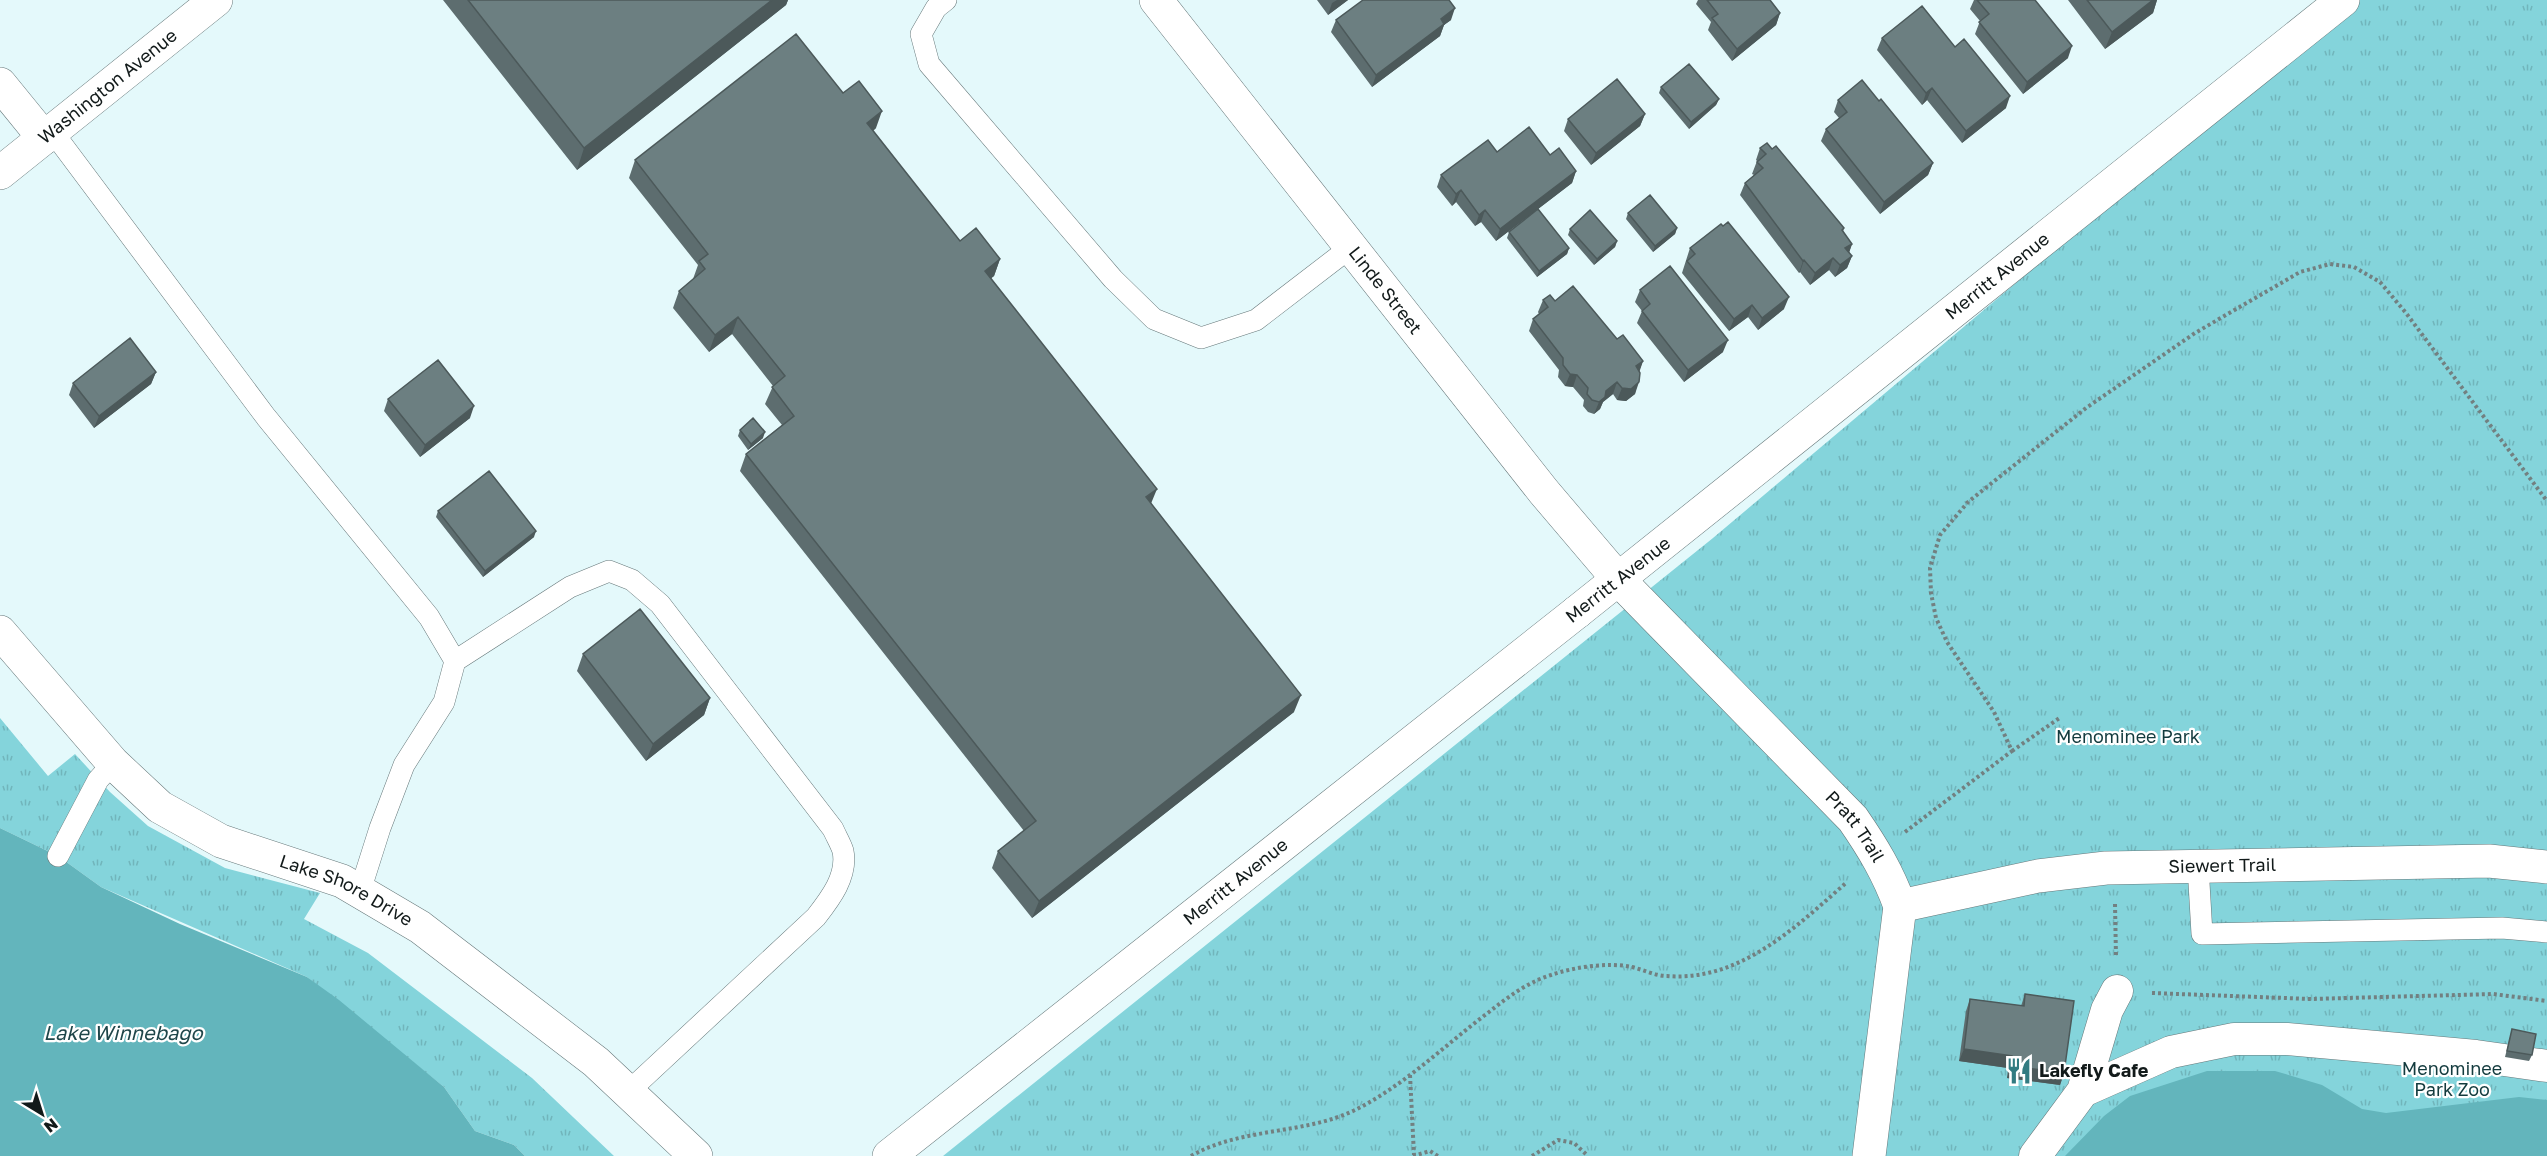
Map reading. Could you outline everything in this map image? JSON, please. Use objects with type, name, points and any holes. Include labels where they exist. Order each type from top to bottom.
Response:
[{"type":"street","name":"Washington Avenue","points":[[0,172],[216,0]]},
{"type":"street","name":"Linde Street","points":[[1156,0],[1544,492],[1618,579]]},
{"type":"street","name":"Merritt Avenue","points":[[889,1156],[1618,579],[2343,0]]},
{"type":"street","points":[[0,84],[48,134]]},
{"type":"street","name":"Pratt Trail","points":[[1618,579],[1853,819],[1889,875],[1900,906],[1869,1156]]},
{"type":"street","name":"Lake Shore Drive","points":[[0,632],[113,763],[160,807],[190,826],[221,841],[342,881],[420,927],[596,1062],[696,1156]]},
{"type":"street","name":"Siewert Trail","points":[[1900,906],[2038,876],[2114,868],[2489,861],[2547,867]]},
{"type":"street","points":[[2035,1156],[2083,1091],[2107,1010],[2117,991]]},
{"type":"street","points":[[2083,1091],[2171,1052],[2234,1039],[2287,1039],[2476,1056],[2547,1066]]},
{"type":"lane","points":[[946,0],[936,8],[921,34],[929,64],[1113,279],[1154,319],[1201,338],[1256,320],[1351,247]]},
{"type":"lane","points":[[48,134],[259,408],[429,617],[455,661]]},
{"type":"lane","points":[[360,891],[380,828],[404,765],[444,702],[455,661],[570,587],[609,572],[632,580],[660,604],[833,829],[843,852],[842,872],[834,893],[816,917],[628,1092]]},
{"type":"lane","points":[[58,856],[98,780],[113,763]]},
{"type":"lane","points":[[2198,866],[2202,934],[2502,928],[2547,932]]},
{"type":"path","points":[[2012,751],[1994,712],[1947,642],[1936,618],[1930,593],[1930,568],[1940,535],[1968,502],[2027,453],[2103,396],[2195,333],[2300,272],[2330,264],[2354,267],[2380,282],[2406,313],[2547,501]]},
{"type":"path","points":[[1191,1156],[1203,1149],[1235,1140],[1306,1125],[1354,1111],[1384,1095],[1507,998],[1551,975],[1591,967],[1630,967],[1665,976],[1695,977],[1726,969],[1761,950],[1800,923],[1928,813],[2061,717]]},
{"type":"path","points":[[2114,868],[2117,991],[2311,999],[2493,994],[2547,1001]]},
{"type":"path","points":[[1410,1075],[1414,1155],[1430,1151],[1438,1156]]},
{"type":"path","points":[[1532,1156],[1558,1140],[1574,1143],[1588,1156]]},
{"type":"green space","name":"Menominee Park","points":[[2352,0],[2547,0],[2547,1156],[943,1156],[1713,538]]},
{"type":"green space","points":[[0,718],[48,776],[75,754],[110,792],[148,826],[225,868],[320,893],[304,919],[368,953],[532,1078],[614,1156],[525,1156],[514,1145],[475,1131],[444,1087],[307,977],[101,887],[58,856],[0,828]]},
{"type":"water","name":"Lake Winnebago","points":[[0,828],[58,856],[101,887],[180,924],[307,977],[339,1000],[444,1087],[475,1131],[514,1145],[525,1156],[0,1156]]},
{"type":"water","points":[[2207,1071],[2275,1071],[2322,1085],[2362,1109],[2386,1113],[2519,1097],[2547,1100],[2547,1156],[2065,1156],[2104,1116],[2130,1096]]},
{"type":"building","points":[[468,0],[772,0],[584,148]]},
{"type":"building","points":[[1363,0],[1449,0],[1455,8],[1441,19],[1444,24],[1376,75],[1336,20]]},
{"type":"building","points":[[1707,0],[1770,0],[1780,13],[1737,49],[1712,18],[1718,14]]},
{"type":"building","points":[[1977,0],[2035,0],[2072,46],[2027,82],[1979,22],[1989,14]]},
{"type":"building","points":[[2087,0],[2153,0],[2112,32]]},
{"type":"building","points":[[1922,6],[1955,47],[1964,39],[2010,96],[1966,131],[1932,88],[1926,93],[1882,38]]},
{"type":"building","points":[[796,34],[843,93],[859,81],[882,111],[867,123],[960,241],[976,228],[1000,259],[985,271],[1157,489],[1146,497],[1301,695],[1039,901],[998,851],[1036,821],[746,454],[794,416],[772,387],[785,376],[738,317],[715,335],[679,291],[705,269],[699,261],[708,254],[635,160]]},
{"type":"building","points":[[1689,64],[1719,99],[1691,122],[1661,87]]},
{"type":"building","points":[[1617,79],[1645,114],[1596,153],[1568,119]]},
{"type":"building","points":[[1862,80],[1879,101],[1881,99],[1933,163],[1884,202],[1826,129],[1847,112],[1838,100]]},
{"type":"building","points":[[1529,127],[1550,155],[1559,148],[1576,171],[1500,229],[1485,210],[1479,215],[1461,190],[1456,194],[1441,175],[1488,140],[1497,152]]},
{"type":"building","points":[[1767,143],[1772,149],[1776,146],[1844,228],[1842,230],[1852,244],[1845,248],[1852,256],[1840,265],[1833,258],[1815,273],[1803,261],[1745,183],[1763,168],[1757,162],[1766,154],[1760,148]]},
{"type":"building","points":[[1650,195],[1677,228],[1655,246],[1628,213]]},
{"type":"building","points":[[1538,209],[1569,248],[1539,271],[1509,232]]},
{"type":"building","points":[[1590,210],[1617,241],[1597,259],[1570,229]]},
{"type":"building","points":[[1728,222],[1789,297],[1762,318],[1752,305],[1734,319],[1687,261],[1695,254],[1690,248],[1721,224],[1723,226]]},
{"type":"building","points":[[1670,266],[1728,340],[1688,370],[1642,311],[1650,304],[1640,290]]},
{"type":"building","points":[[1573,286],[1617,339],[1623,335],[1643,361],[1636,366],[1640,373],[1639,382],[1631,389],[1622,388],[1617,382],[1606,391],[1605,397],[1599,402],[1592,400],[1587,394],[1588,388],[1577,375],[1570,374],[1563,365],[1563,358],[1533,319],[1548,307],[1543,300],[1550,295],[1555,301]]},
{"type":"building","points":[[130,338],[156,372],[99,416],[73,383]]},
{"type":"building","points":[[438,360],[474,406],[425,445],[388,399]]},
{"type":"building","points":[[753,418],[765,432],[751,444],[740,430]]},
{"type":"building","points":[[489,471],[536,531],[485,571],[438,511]]},
{"type":"building","points":[[640,609],[710,698],[653,744],[583,654]]},
{"type":"building","points":[[2025,994],[2074,1001],[2064,1073],[2011,1066],[2012,1056],[1964,1049],[1970,999],[2024,1006]]},
{"type":"building","points":[[2512,1029],[2536,1034],[2532,1055],[2507,1051]]},
{"type":"place","name":"Lakefly Cafe","points":[[2019,1071]]},
{"type":"park label","name":"Menominee Park Zoo","points":[[2452,1079]]}]
